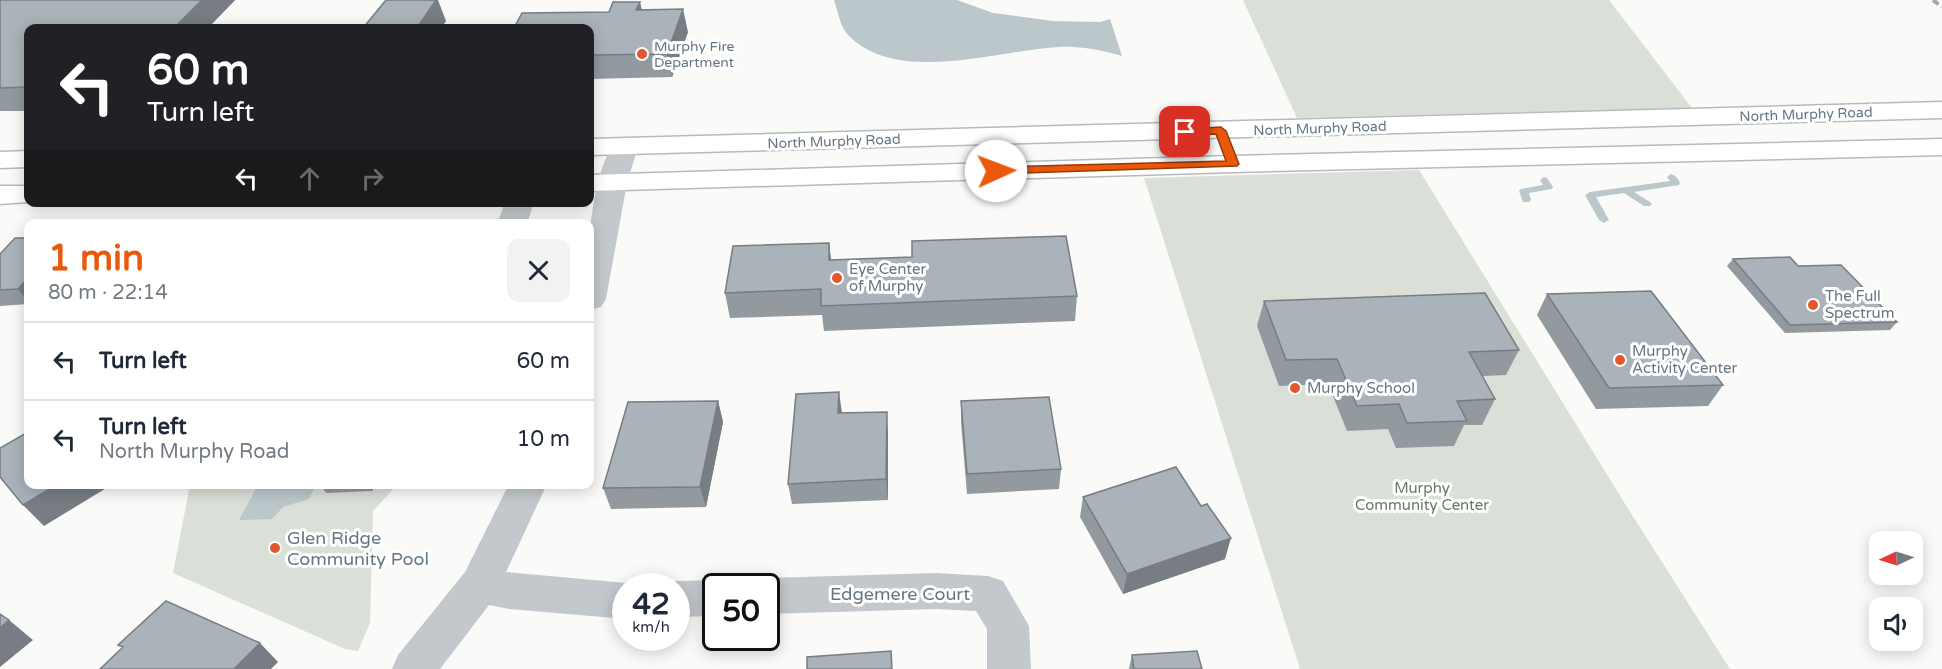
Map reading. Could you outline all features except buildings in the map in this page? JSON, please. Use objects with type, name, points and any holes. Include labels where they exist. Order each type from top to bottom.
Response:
[{"type":"main road","name":"North Murphy Road","points":[[594,147],[1942,110]]},
{"type":"main road","points":[[1221,131],[1233,164]]},
{"type":"main road","points":[[1185,132],[1197,165]]},
{"type":"main road","points":[[601,183],[1233,164],[1942,147]]},
{"type":"main road","points":[[0,160],[24,159]]},
{"type":"main road","points":[[0,195],[24,194]]},
{"type":"street","points":[[594,257],[601,183],[625,147]]},
{"type":"street","points":[[414,669],[480,585],[526,489]]},
{"type":"street","points":[[480,585],[508,591],[612,600]]},
{"type":"street","name":"Edgemere Court","points":[[780,596],[936,591],[988,594],[1008,626],[1009,669]]},
{"type":"green space","points":[[1243,0],[1609,0],[1692,108],[1297,118]]},
{"type":"green space","name":"Murphy Community Center","points":[[1419,170],[1730,669],[1300,669],[1144,178]]},
{"type":"green space","name":"Glen Ridge Community Pool","points":[[189,489],[393,489],[373,511],[370,623],[358,651],[345,649],[173,573]]},
{"type":"shaded area","points":[[834,0],[957,0],[993,13],[1053,21],[1100,22],[1110,19],[1122,56],[1091,49],[1059,47],[951,61],[922,62],[896,59],[871,51],[850,37],[841,24]]},
{"type":"shaded area","points":[[256,489],[314,489],[309,499],[283,507],[272,519],[239,520]]},
{"type":"waterway","points":[[1604,220],[1590,195],[1676,183],[1671,177]]},
{"type":"waterway","points":[[1526,200],[1524,191],[1549,187],[1544,180]]},
{"type":"waterway","points":[[1626,190],[1647,204]]},
{"type":"railway","points":[[1933,0],[1942,7]]},
{"type":"place","name":"Murphy Fire Department","points":[[642,54]]},
{"type":"place","name":"Eye Center of Murphy","points":[[837,278]]},
{"type":"place","name":"The Full Spectrum","points":[[1813,305]]},
{"type":"place","name":"Murphy Activity Center","points":[[1620,360]]},
{"type":"place","name":"Murphy School","points":[[1295,388]]},
{"type":"place","name":"Glen Ridge Community Pool","points":[[275,548]]},
{"type":"route","points":[[996,171],[1233,164],[1221,131],[1185,132]]}]
